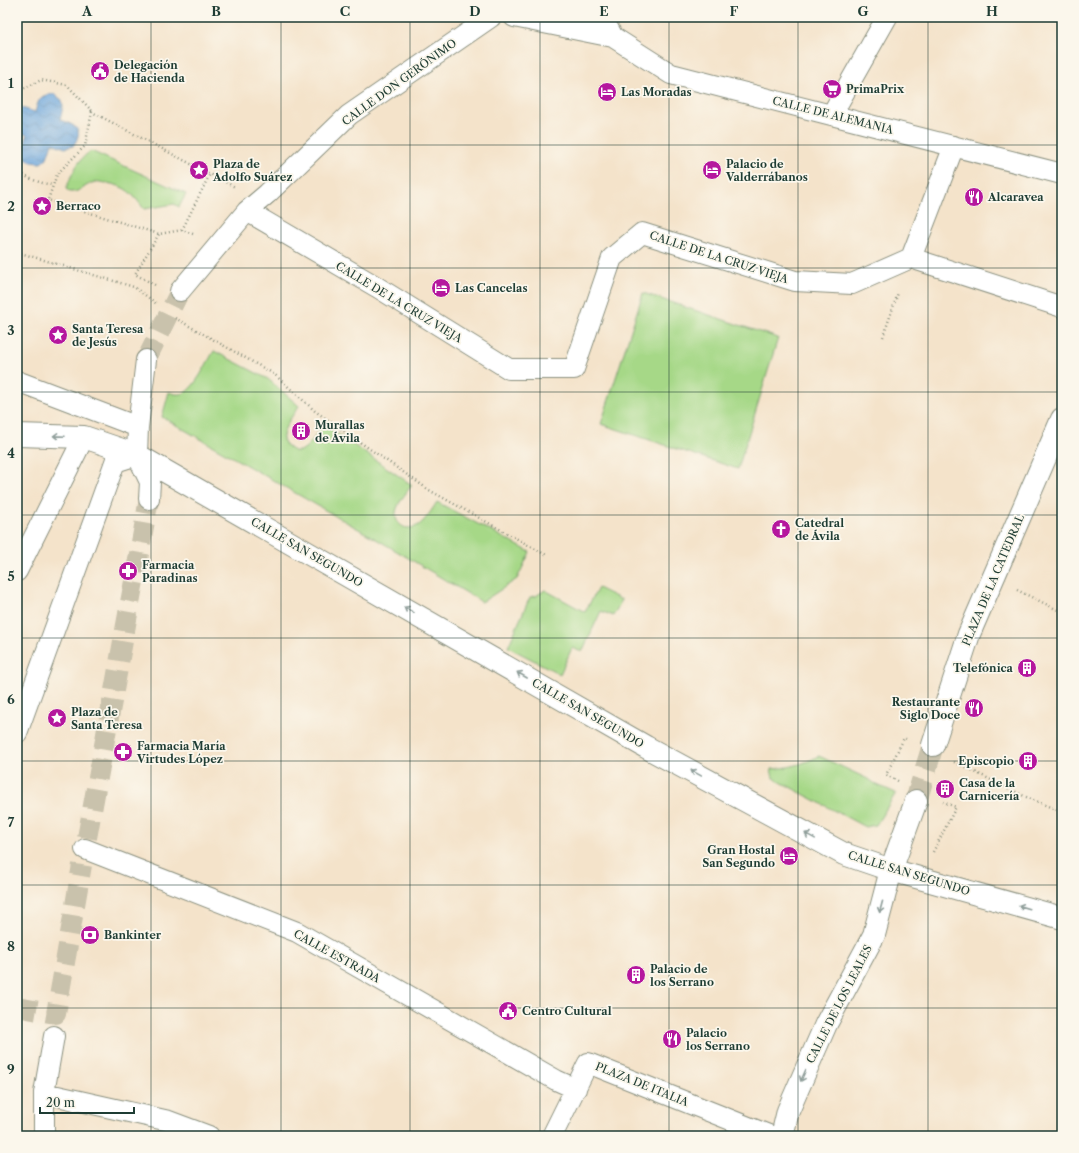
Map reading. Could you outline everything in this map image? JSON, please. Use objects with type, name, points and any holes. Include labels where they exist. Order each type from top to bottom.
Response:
[{"type":"street","name":"CALLE DON GERÓNIMO","points":[[180,291],[254,206],[349,115],[491,17]]},
{"type":"street","points":[[514,17],[613,37]]},
{"type":"street","points":[[602,17],[613,37]]},
{"type":"street","points":[[832,114],[887,17]]},
{"type":"street","name":"CALLE DE ALEMANIA","points":[[613,37],[671,74],[1062,174]]},
{"type":"street","points":[[954,146],[911,258],[1062,307]]},
{"type":"street","name":"CALLE DE LA CRUZ VIEJA","points":[[254,206],[377,287],[509,370],[574,369],[612,258],[642,233],[794,281],[852,284],[911,258]]},
{"type":"street","points":[[146,360],[138,427],[138,455],[150,482],[149,499]]},
{"type":"street","points":[[17,381],[138,427]]},
{"type":"street","name":"PLAZA DE LA CATEDRAL","points":[[933,745],[969,634],[1062,419]]},
{"type":"street","name":"CALLE SAN SEGUNDO","points":[[17,435],[84,437],[138,455],[660,754],[844,854],[891,870],[1062,918]]},
{"type":"street","points":[[17,570],[84,437]]},
{"type":"street","points":[[17,733],[115,462],[138,455]]},
{"type":"street","name":"CALLE DE LOS LEALES","points":[[782,1136],[788,1111],[826,1024],[874,935],[891,870],[916,801]]},
{"type":"street","name":"CALLE ESTRADA","points":[[84,851],[297,932],[556,1080],[576,1088]]},
{"type":"street","points":[[44,1136],[44,1093],[54,1036]]},
{"type":"street","name":"PLAZA DE ITALIA","points":[[552,1136],[588,1063],[771,1136]]},
{"type":"street","points":[[44,1093],[169,1121],[209,1136]]},
{"type":"path","points":[[17,92],[40,80],[67,85],[95,114],[210,174],[254,206]]},
{"type":"path","points":[[95,114],[92,112],[85,146],[57,174],[48,200],[159,234],[182,230],[219,245]]},
{"type":"path","points":[[17,170],[21,174],[41,184],[53,185]]},
{"type":"path","points":[[182,230],[210,174]]},
{"type":"path","points":[[137,275],[135,274],[159,234]]},
{"type":"path","points":[[17,252],[134,287],[161,307]]},
{"type":"path","points":[[883,338],[911,258]]},
{"type":"path","points":[[170,314],[180,322],[274,374],[315,411],[429,490],[548,556]]},
{"type":"path","points":[[993,579],[1062,612]]},
{"type":"path","points":[[900,782],[886,775],[904,738],[911,741]]},
{"type":"path","points":[[954,762],[1024,796],[1062,812]]},
{"type":"green space","points":[[91,151],[186,194],[179,207],[174,204],[144,209],[132,195],[124,189],[114,184],[100,182],[92,183],[77,191],[70,192],[66,189],[73,173],[82,159]]},
{"type":"green space","points":[[643,293],[778,338],[738,469],[601,424]]},
{"type":"green space","points":[[214,351],[268,379],[299,406],[287,424],[284,432],[283,440],[288,447],[294,451],[304,449],[313,440],[323,424],[412,485],[398,505],[396,511],[398,521],[402,526],[405,528],[410,528],[423,522],[437,502],[530,552],[517,579],[482,602],[383,543],[162,417],[169,392],[180,394],[188,390],[201,374]]},
{"type":"green space","points":[[598,588],[622,600],[613,616],[601,611],[582,652],[572,648],[560,674],[508,647],[530,597],[536,596],[545,590],[585,612]]},
{"type":"green space","points":[[819,756],[896,793],[876,825],[865,827],[773,778],[771,769],[796,765]]},
{"type":"water","points":[[54,94],[62,100],[63,107],[60,120],[77,128],[77,140],[73,146],[65,148],[52,143],[47,158],[41,163],[29,161],[26,159],[24,151],[27,135],[17,132],[17,109],[22,108],[35,112],[40,98],[45,95]]},
{"type":"tunnel","points":[[146,360],[180,291]]},
{"type":"tunnel","points":[[87,838],[149,499]]},
{"type":"tunnel","points":[[916,801],[933,745]]},
{"type":"tunnel","points":[[17,1007],[56,1014],[82,865]]},
{"type":"place","name":"Delegación de Hacienda","points":[[100,71]]},
{"type":"place","name":"PrimaPrix","points":[[832,89]]},
{"type":"place","name":"Las Moradas","points":[[607,92]]},
{"type":"place","name":"Plaza de Adolfo Suárez","points":[[199,170]]},
{"type":"place","name":"Palacio de Valderrábanos","points":[[712,170]]},
{"type":"place","name":"Alcaravea","points":[[974,197]]},
{"type":"place","name":"Berraco","points":[[42,206]]},
{"type":"place","name":"Las Cancelas","points":[[441,288]]},
{"type":"place","name":"Santa Teresa de Jesús","points":[[58,335]]},
{"type":"place","name":"Murallas de Ávila","points":[[301,431]]},
{"type":"place","name":"Catedral de Ávila","points":[[781,529]]},
{"type":"place","name":"Farmacia Paradinas","points":[[128,571]]},
{"type":"place","name":"Telefónica","points":[[1027,668]]},
{"type":"place","name":"Restaurante Siglo Doce","points":[[974,708]]},
{"type":"place","name":"Plaza de Santa Teresa","points":[[57,718]]},
{"type":"place","name":"Farmacia María Virtudes López","points":[[123,752]]},
{"type":"place","name":"Episcopio","points":[[1028,761]]},
{"type":"place","name":"Casa de la Carnicería","points":[[945,789]]},
{"type":"place","name":"Gran Hostal San Segundo","points":[[789,856]]},
{"type":"place","name":"Bankinter","points":[[90,935]]},
{"type":"place","name":"Palacio de los Serrano","points":[[636,975]]},
{"type":"place","name":"Centro Cultural","points":[[508,1011]]},
{"type":"place","name":"Palacio los Serrano","points":[[672,1039]]}]
